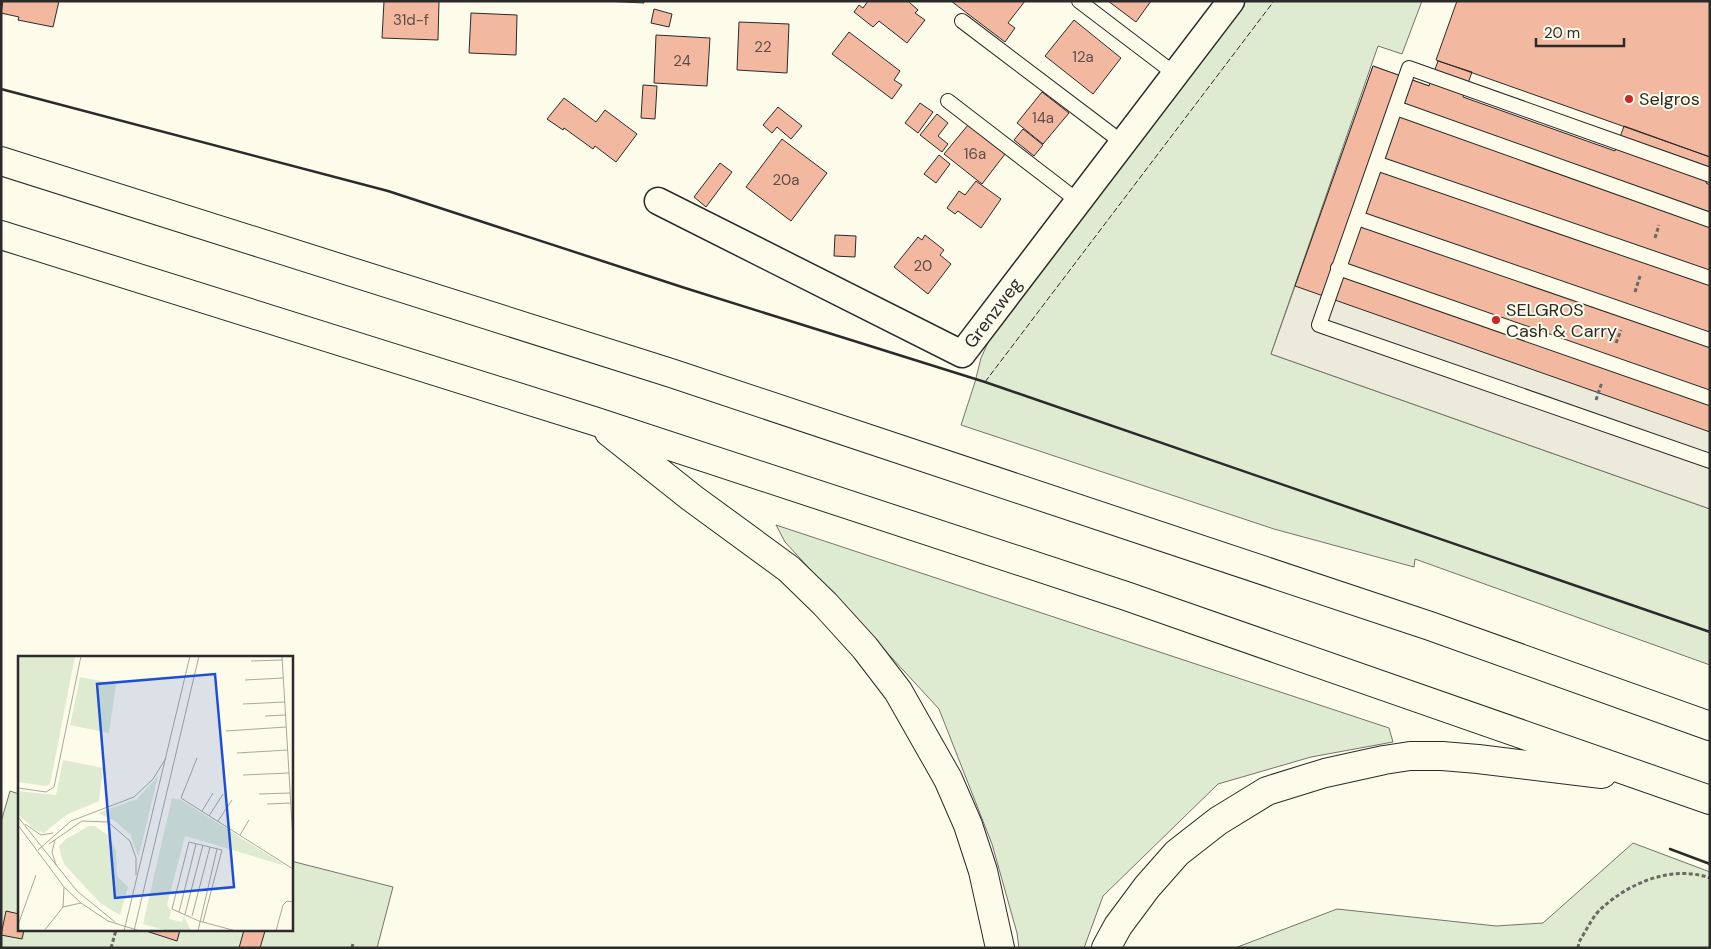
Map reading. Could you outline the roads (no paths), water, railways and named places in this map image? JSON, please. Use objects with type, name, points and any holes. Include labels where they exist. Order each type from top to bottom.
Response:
[{"type":"highway","points":[[1,161],[670,373],[887,444],[1430,626],[1710,726]]},
{"type":"highway","points":[[1,235],[594,421],[1126,596],[1710,800]]},
{"type":"highway","points":[[594,421],[692,498],[789,569],[825,604],[865,648],[898,690],[948,779],[968,825],[983,871],[1000,948]]},
{"type":"highway","points":[[1106,948],[1118,926],[1147,887],[1177,853],[1218,821],[1266,792],[1325,773],[1410,756],[1442,756],[1478,758],[1655,780]]},
{"type":"street","name":"Grenzweg","points":[[658,202],[962,354],[1231,1]]},
{"type":"lane","points":[[1079,1],[1175,74]]},
{"type":"lane","points":[[962,21],[1123,142]]},
{"type":"lane","points":[[1710,175],[1409,68],[1319,325],[1710,461]]},
{"type":"lane","points":[[948,101],[1078,201]]},
{"type":"lane","points":[[1396,108],[1710,220]]},
{"type":"lane","points":[[1376,163],[1710,278]]},
{"type":"lane","points":[[1356,218],[1710,340]]},
{"type":"lane","points":[[1338,268],[1710,398]]},
{"type":"place","name":"Selgros","points":[[1629,99]]},
{"type":"place","name":"SELGROS Cash & Carry","points":[[1496,320]]}]
